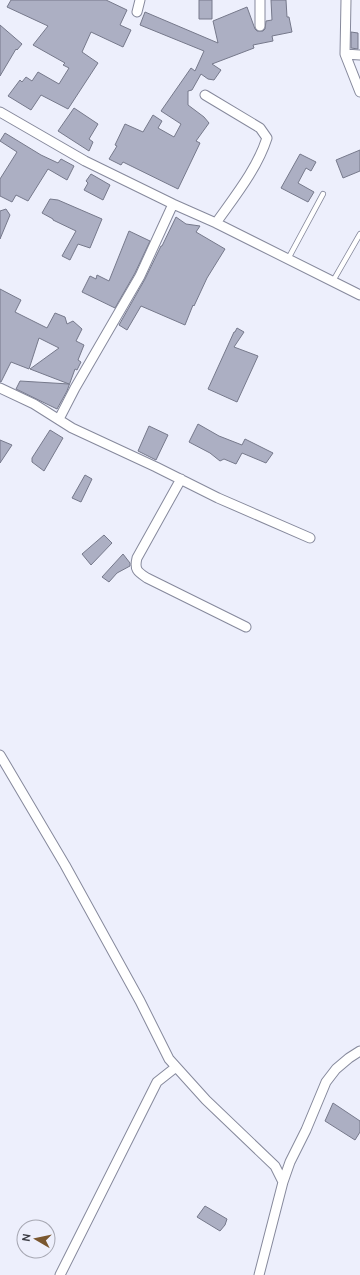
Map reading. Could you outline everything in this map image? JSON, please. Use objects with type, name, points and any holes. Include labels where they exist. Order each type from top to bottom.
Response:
[{"type":"street","points":[[137,12],[140,0]]},
{"type":"street","points":[[260,0],[260,26]]},
{"type":"street","points":[[346,0],[345,54],[360,92]]},
{"type":"street","points":[[345,54],[360,55]]},
{"type":"street","points":[[205,95],[260,128],[265,134],[266,138],[264,147],[246,180],[216,223]]},
{"type":"street","points":[[0,112],[85,161],[173,204],[216,223],[360,295]]},
{"type":"street","points":[[59,419],[75,388],[140,276],[173,204]]},
{"type":"street","points":[[0,388],[34,404],[72,428],[218,498],[310,538]]},
{"type":"street","points":[[181,480],[137,558],[136,565],[138,572],[147,578],[246,627]]},
{"type":"street","points":[[0,755],[68,872],[140,1001],[169,1059],[206,1100],[275,1166],[283,1182]]},
{"type":"street","points":[[258,1275],[283,1182],[290,1162],[306,1130],[326,1082],[336,1069],[349,1058],[360,1052]]},
{"type":"street","points":[[60,1275],[157,1082],[176,1067]]},
{"type":"lane","points":[[288,259],[323,194]]},
{"type":"lane","points":[[333,281],[360,234]]},
{"type":"building","points":[[11,0],[106,0],[127,10],[120,25],[131,30],[123,47],[91,32],[82,52],[98,63],[68,109],[41,95],[31,110],[8,96],[20,80],[22,82],[26,77],[32,81],[38,72],[59,84],[69,68],[63,65],[65,63],[33,45],[48,26],[7,7]]},
{"type":"building","points":[[199,0],[212,0],[212,19],[199,19]]},
{"type":"building","points":[[271,0],[286,0],[287,17],[289,17],[292,32],[272,36],[273,41],[253,45],[254,48],[212,64],[221,70],[214,80],[208,79],[201,74],[192,90],[188,91],[188,105],[204,117],[209,123],[196,141],[200,143],[178,189],[123,162],[121,165],[109,159],[117,146],[115,145],[125,124],[143,132],[153,115],[162,121],[158,128],[174,137],[181,124],[161,111],[191,68],[195,71],[204,51],[140,25],[145,12],[218,43],[213,21],[247,7],[255,29],[257,31],[263,31],[265,29],[266,21],[272,20]]},
{"type":"building","points":[[0,25],[22,44],[17,50],[16,49],[0,76]]},
{"type":"building","points":[[351,32],[358,33],[358,49],[351,48]]},
{"type":"building","points":[[74,108],[98,124],[89,139],[93,142],[89,151],[58,131]]},
{"type":"building","points":[[5,133],[41,155],[58,163],[61,159],[74,166],[67,180],[48,169],[28,201],[16,195],[12,202],[0,196],[0,179],[17,152],[0,141]]},
{"type":"building","points":[[360,150],[360,171],[343,178],[336,160]]},
{"type":"building","points":[[300,154],[316,162],[311,171],[306,168],[298,183],[314,192],[308,202],[281,188]]},
{"type":"building","points":[[91,174],[110,185],[103,200],[84,190],[88,183],[86,181]]},
{"type":"building","points":[[50,199],[58,200],[102,219],[90,248],[78,244],[70,260],[62,256],[76,231],[42,213]]},
{"type":"building","points":[[6,209],[10,215],[0,239],[0,211]]},
{"type":"building","points":[[176,217],[186,224],[200,226],[196,232],[225,249],[207,278],[194,306],[193,305],[185,325],[141,306],[127,330],[119,325],[145,279]]},
{"type":"building","points":[[129,231],[150,241],[135,273],[115,308],[82,292],[90,276],[96,279],[97,275],[109,281]]},
{"type":"building","points":[[0,289],[21,300],[15,312],[47,328],[55,313],[65,317],[67,324],[73,321],[82,329],[76,341],[84,345],[78,360],[81,362],[77,370],[75,369],[67,391],[57,409],[16,389],[20,381],[69,384],[30,369],[59,348],[39,338],[29,369],[11,362],[0,382]]},
{"type":"building","points":[[237,328],[244,332],[234,347],[258,356],[237,402],[208,389]]},
{"type":"building","points":[[198,424],[219,436],[242,445],[245,439],[273,453],[266,463],[242,453],[236,464],[224,459],[220,461],[210,453],[189,442]]},
{"type":"building","points":[[149,426],[168,435],[156,460],[138,451]]},
{"type":"building","points":[[50,430],[63,438],[44,471],[32,462],[32,458]]},
{"type":"building","points":[[0,440],[12,445],[0,463]]},
{"type":"building","points":[[85,475],[92,479],[81,502],[72,498]]},
{"type":"building","points":[[104,535],[112,543],[91,565],[82,554]]},
{"type":"building","points":[[123,554],[130,563],[130,566],[117,573],[109,582],[102,577]]},
{"type":"building","points":[[333,1103],[360,1121],[360,1132],[355,1140],[325,1121]]},
{"type":"building","points":[[205,1206],[227,1219],[225,1225],[220,1231],[197,1217]]}]
